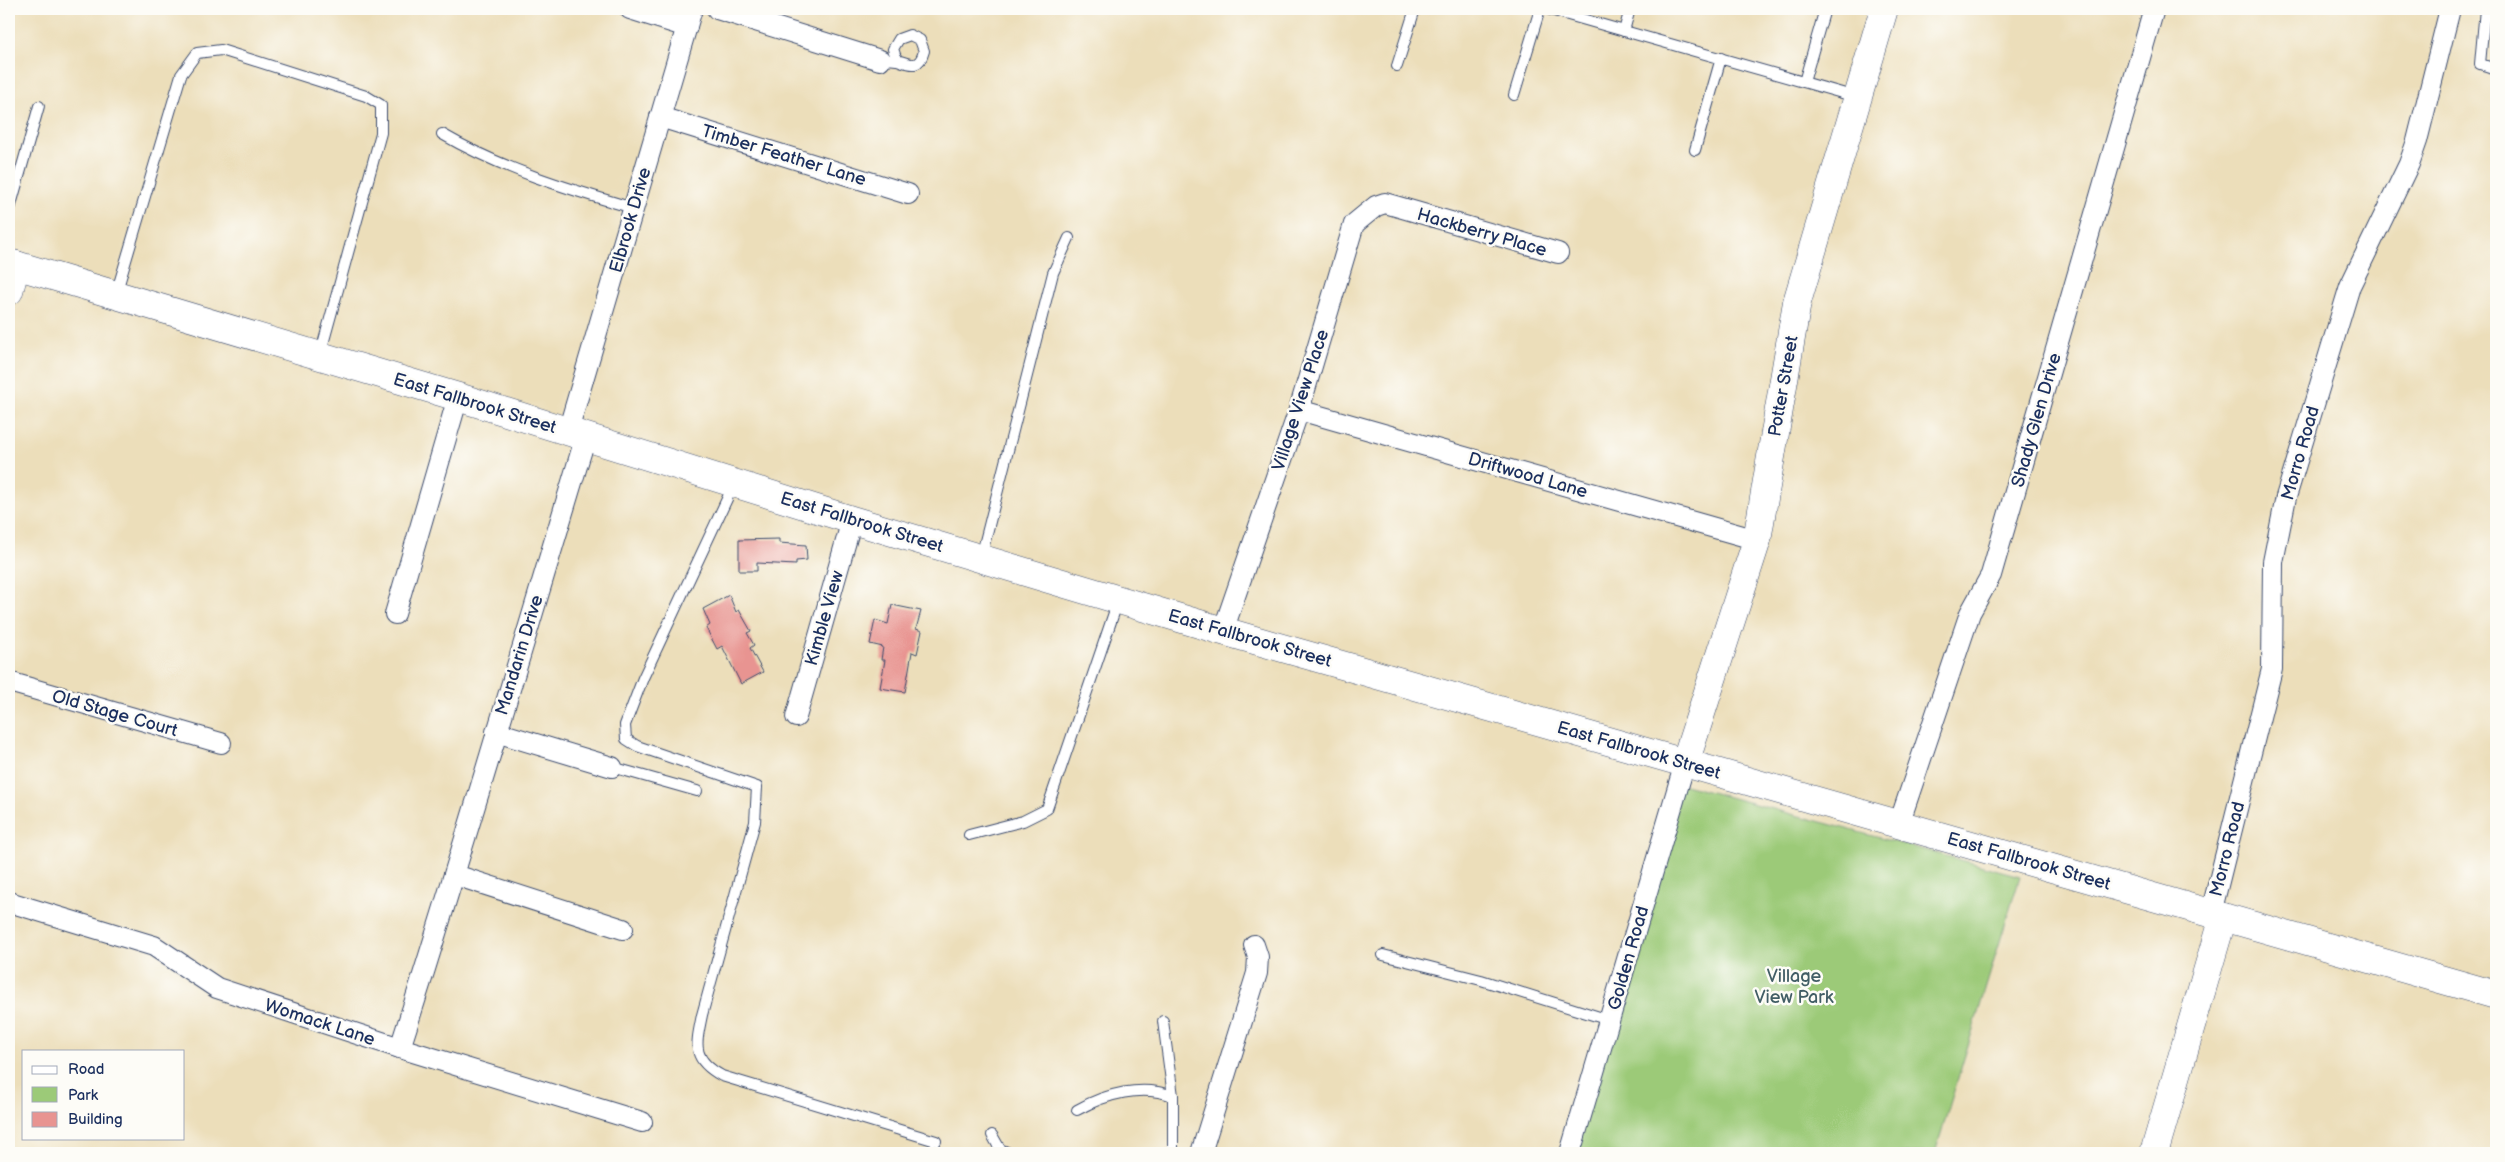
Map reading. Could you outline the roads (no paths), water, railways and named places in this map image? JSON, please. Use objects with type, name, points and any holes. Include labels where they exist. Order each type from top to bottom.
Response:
[{"type":"main road","name":"Potter Street","points":[[1685,763],[1757,540],[1797,302],[1884,9]]},
{"type":"main road","name":"East Fallbrook Street","points":[[11,273],[116,294],[458,397],[852,520],[1223,631],[2496,995]]},
{"type":"main road","name":"Morro Road","points":[[2154,1153],[2217,915]]},
{"type":"street","points":[[630,9],[689,18]]},
{"type":"street","points":[[718,9],[889,60]]},
{"type":"street","name":"Shady Glen Drive","points":[[1899,824],[1970,612],[1991,575],[2154,9]]},
{"type":"street","name":"Morro Road","points":[[2217,915],[2272,669],[2274,562],[2286,496],[2350,286],[2417,141],[2450,9]]},
{"type":"street","name":"Elbrook Drive","points":[[577,434],[634,208],[689,18]]},
{"type":"street","name":"Timber Feather Lane","points":[[660,117],[908,194]]},
{"type":"street","name":"Village View Place","points":[[1223,631],[1299,410],[1354,224],[1376,206],[1385,203],[1406,210]]},
{"type":"street","name":"Hackberry Place","points":[[1406,210],[1558,253]]},
{"type":"street","points":[[395,614],[458,397]]},
{"type":"street","name":"Driftwood Lane","points":[[1299,410],[1757,540]]},
{"type":"street","name":"Mandarin Drive","points":[[400,1048],[455,875],[577,434]]},
{"type":"street","name":"Kimble View","points":[[796,717],[852,520]]},
{"type":"street","name":"Old Stage Court","points":[[9,682],[221,743]]},
{"type":"street","points":[[496,732],[612,767]]},
{"type":"street","name":"Golden Road","points":[[1570,1153],[1685,763]]},
{"type":"street","points":[[455,875],[623,929]]},
{"type":"street","name":"Womack Lane","points":[[9,902],[154,946],[217,988],[400,1048],[642,1122]]},
{"type":"street","points":[[1201,1153],[1257,973],[1258,957],[1254,945]]},
{"type":"lane","points":[[1397,66],[1415,9]]},
{"type":"lane","points":[[1514,95],[1540,9]]},
{"type":"lane","points":[[1547,9],[1859,98]]},
{"type":"lane","points":[[1624,30],[1630,9]]},
{"type":"lane","points":[[1804,82],[1825,9]]},
{"type":"lane","points":[[2485,9],[2480,64],[2496,68]]},
{"type":"lane","points":[[2492,9],[2496,10]]},
{"type":"lane","points":[[116,294],[181,75],[197,53],[221,50],[366,96],[381,105],[381,133],[320,356]]},
{"type":"lane","points":[[1695,150],[1721,58]]},
{"type":"lane","points":[[9,212],[39,106]]},
{"type":"lane","points":[[442,134],[477,154],[510,167],[582,193],[634,208]]},
{"type":"lane","points":[[980,558],[1053,274],[1069,238]]},
{"type":"lane","points":[[734,483],[642,678],[625,725],[626,739],[637,746],[757,787],[755,822],[702,1015],[696,1045],[700,1058],[710,1069],[722,1076],[936,1141]]},
{"type":"lane","points":[[969,835],[1023,821],[1047,809],[1118,600]]},
{"type":"lane","points":[[612,767],[697,792]]},
{"type":"lane","points":[[1383,955],[1481,980],[1609,1020]]},
{"type":"lane","points":[[1163,1021],[1173,1096],[1173,1153]]},
{"type":"lane","points":[[1076,1110],[1088,1104],[1141,1089],[1158,1090],[1173,1096]]},
{"type":"lane","points":[[992,1134],[1000,1149],[1009,1153]]},
{"type":"park label","name":"Village View Park","points":[[1794,986]]}]
